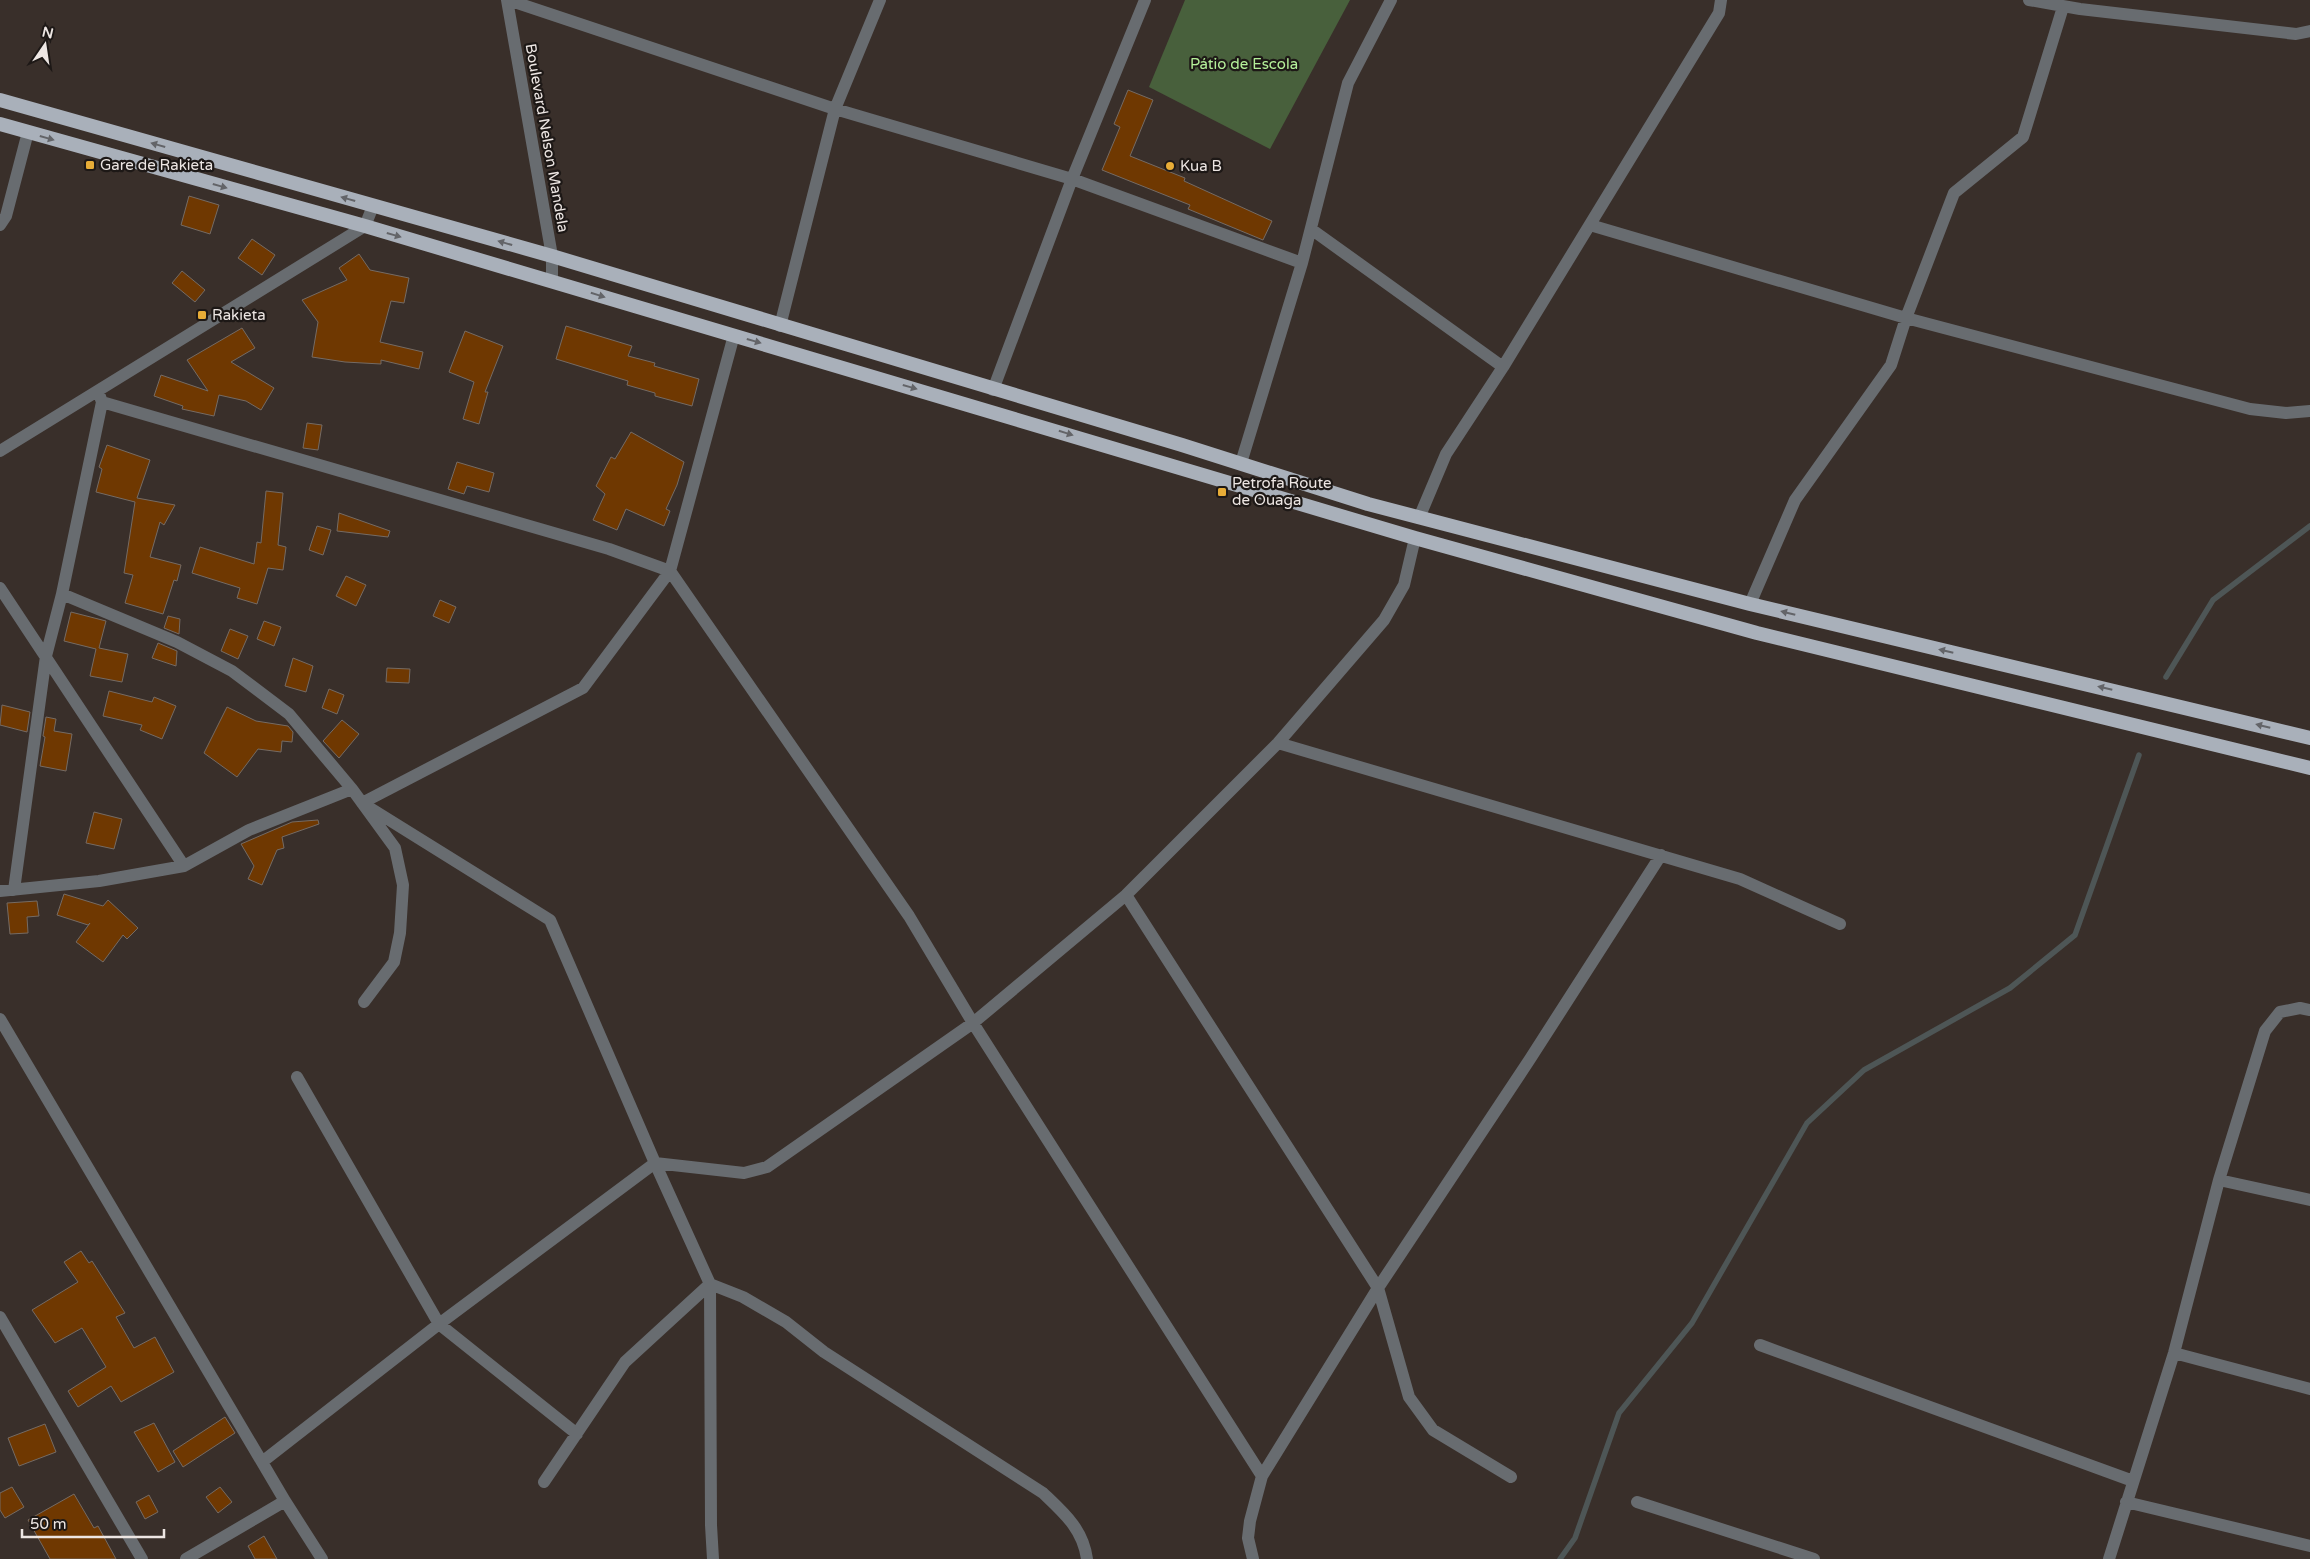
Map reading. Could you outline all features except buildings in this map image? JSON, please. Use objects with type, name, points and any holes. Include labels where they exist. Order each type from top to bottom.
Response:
[{"type":"highway","points":[[0,100],[552,256],[1419,518],[1750,604],[2310,738]]},
{"type":"highway","points":[[0,124],[365,226],[1416,538],[1757,632],[2310,768]]},
{"type":"highway","points":[[1296,502],[1303,483]]},
{"type":"street","points":[[507,0],[835,109],[1072,179],[1302,263]]},
{"type":"street","name":"Boulevard Nelson Mandela","points":[[507,0],[552,256],[552,281]]},
{"type":"street","points":[[780,326],[835,109],[880,0]]},
{"type":"street","points":[[993,390],[1072,179],[1145,0]]},
{"type":"street","points":[[1241,464],[1302,263],[1348,83],[1391,0]]},
{"type":"street","points":[[1419,518],[1446,454],[1503,367],[1719,13],[1721,0]]},
{"type":"street","points":[[2029,0],[2063,7],[2082,5],[2296,34],[2310,32]]},
{"type":"street","points":[[1750,604],[1795,500],[1891,365],[1906,318],[1954,193],[2023,137],[2063,7]]},
{"type":"street","points":[[0,225],[6,216],[28,132]]},
{"type":"street","points":[[0,451],[100,396],[365,226],[373,206]]},
{"type":"street","points":[[1590,225],[1906,318],[2250,409],[2286,413],[2310,411]]},
{"type":"street","points":[[1311,229],[1503,367]]},
{"type":"street","points":[[362,803],[583,688],[670,571],[734,335]]},
{"type":"street","points":[[100,396],[609,549],[670,571],[909,916],[973,1023],[1262,1476]]},
{"type":"street","points":[[14,890],[46,656],[62,594],[100,396]]},
{"type":"street","points":[[262,1462],[439,1324],[655,1164],[744,1173],[767,1168],[973,1023],[1126,895],[1278,743],[1384,620],[1404,584],[1416,538]]},
{"type":"street","points":[[0,588],[184,866]]},
{"type":"street","points":[[62,594],[177,642],[232,671],[289,714],[352,789],[394,848],[403,885],[400,933],[394,962],[364,1002]]},
{"type":"street","points":[[1278,743],[1740,879],[1840,924]]},
{"type":"street","points":[[0,891],[99,881],[184,866],[249,830],[352,789]]},
{"type":"street","points":[[362,803],[550,920],[655,1164],[710,1284],[710,1488],[713,1559]]},
{"type":"street","points":[[1253,1559],[1248,1538],[1262,1476],[1378,1288],[1525,1067],[1661,855]]},
{"type":"street","points":[[1126,895],[1378,1288],[1409,1397],[1433,1430],[1511,1477]]},
{"type":"street","points":[[2108,1559],[2174,1353],[2219,1180],[2264,1031],[2280,1012],[2300,1008],[2310,1010]]},
{"type":"street","points":[[2,1027],[285,1501],[322,1559]]},
{"type":"street","points":[[297,1077],[439,1324],[577,1434]]},
{"type":"street","points":[[2219,1180],[2310,1200]]},
{"type":"street","points":[[544,1482],[625,1362],[710,1284]]},
{"type":"street","points":[[710,1284],[743,1297],[786,1322],[824,1352],[1043,1493],[1072,1520],[1086,1550],[1087,1559]]},
{"type":"street","points":[[0,1317],[142,1559]]},
{"type":"street","points":[[1760,1345],[2133,1481]]},
{"type":"street","points":[[2174,1353],[2310,1388]]},
{"type":"street","points":[[186,1559],[285,1501]]},
{"type":"street","points":[[1637,1502],[1814,1559]]},
{"type":"street","points":[[2126,1502],[2310,1546]]},
{"type":"green space","name":"Pátio de Escola","points":[[1185,0],[1350,0],[1270,149],[1149,87]]},
{"type":"waterway","points":[[2166,677],[2213,600],[2310,526]]},
{"type":"waterway","points":[[1560,1559],[1575,1538],[1619,1413],[1692,1323],[1807,1123],[1864,1070],[2010,988],[2075,935],[2139,755]]},
{"type":"place","name":"Gare de Rakieta","points":[[90,165]]},
{"type":"place","name":"Kua B","points":[[1170,166]]},
{"type":"place","name":"Rakieta","points":[[202,315]]},
{"type":"place","name":"Petrofa Route de Ouaga","points":[[1222,492]]}]
